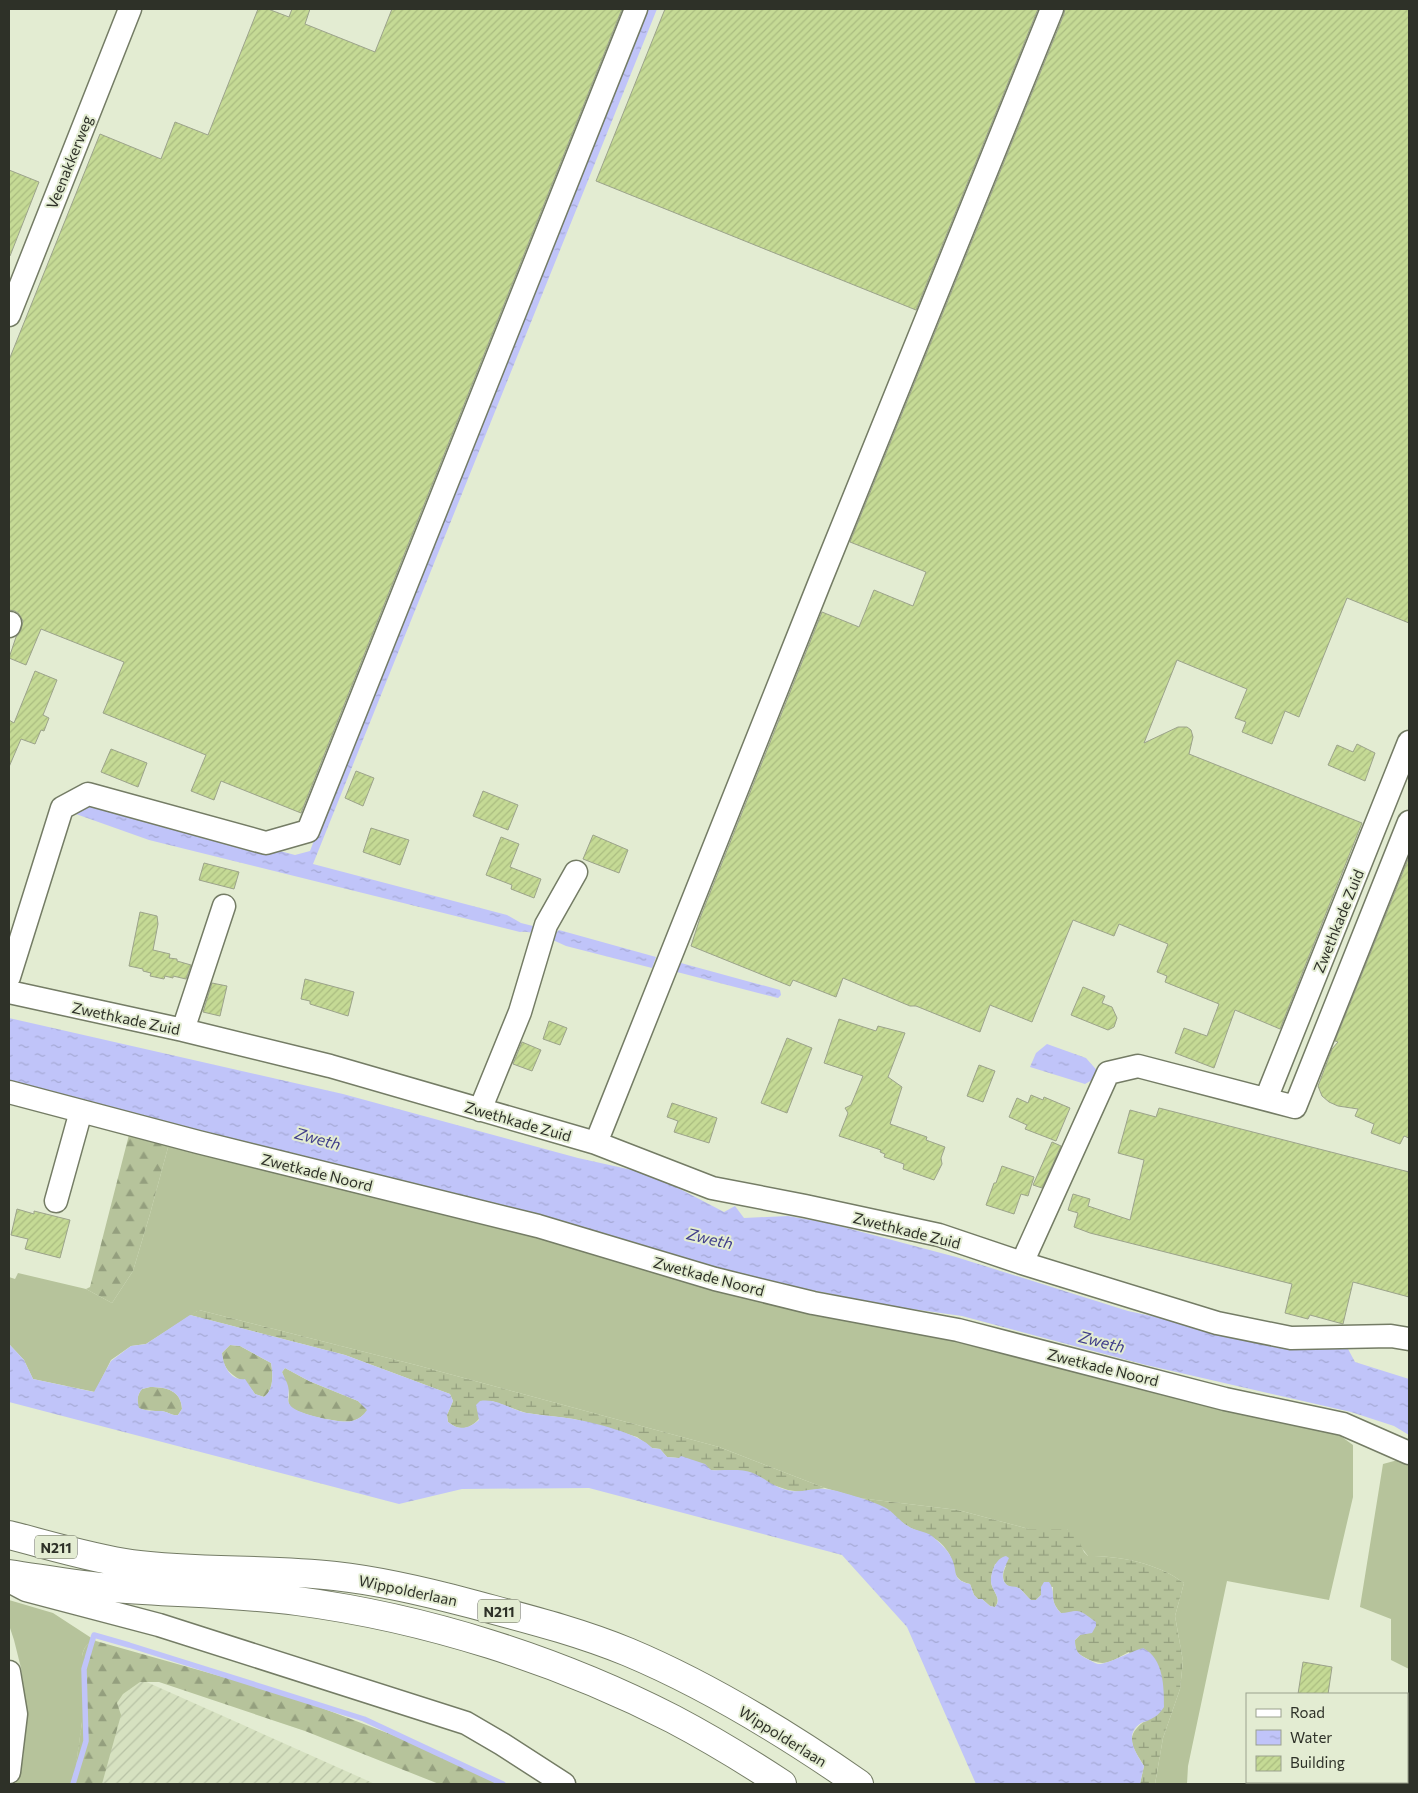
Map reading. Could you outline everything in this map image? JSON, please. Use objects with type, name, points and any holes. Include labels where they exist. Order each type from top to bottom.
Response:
[{"type":"main road","name":"Wippolderlaan","points":[[9,1535],[102,1559],[133,1564],[284,1571],[337,1576],[389,1584],[569,1631],[627,1652],[672,1673],[756,1719],[859,1784]]},
{"type":"main road","name":"Wippolderlaan","points":[[9,1574],[114,1588],[224,1594],[298,1601],[381,1615],[477,1641],[549,1665],[618,1692],[674,1720],[740,1757],[782,1784]]},
{"type":"street","name":"Veenakkerweg","points":[[9,315],[130,9]]},
{"type":"street","points":[[9,977],[62,808],[88,794],[266,843],[308,831],[636,9]]},
{"type":"street","points":[[596,1143],[815,594],[1052,9]]},
{"type":"street","name":"Zwethkade Zuid","points":[[1266,1100],[1409,742]]},
{"type":"street","name":"Zwethkade Zuid","points":[[1022,1263],[1108,1073],[1138,1066],[1295,1107],[1409,822]]},
{"type":"street","points":[[480,1110],[520,1012],[543,932],[576,872]]},
{"type":"street","points":[[183,1030],[224,906]]},
{"type":"street","name":"Zwethkade Zuid","points":[[9,992],[183,1030],[330,1066],[596,1143],[712,1188],[939,1235],[1022,1263],[1217,1323],[1291,1338],[1392,1336],[1409,1339]]},
{"type":"street","name":"Zwetkade Noord","points":[[9,1092],[324,1174],[538,1226],[724,1281],[812,1303],[958,1330],[1225,1399],[1343,1424],[1409,1453]]},
{"type":"street","points":[[56,1201],[81,1111]]},
{"type":"street","points":[[9,1581],[26,1590],[159,1625],[466,1724],[502,1744],[564,1784]]},
{"type":"street","points":[[9,1672],[16,1714],[9,1772]]},
{"type":"shaded area","points":[[104,1663],[375,1784],[62,1784]]},
{"type":"green space","points":[[131,1127],[170,1140],[133,1271],[112,1303],[86,1289],[90,1287]]},
{"type":"green space","points":[[170,1140],[1335,1432],[1353,1445],[1353,1497],[1329,1600],[1227,1581],[1188,1766],[1187,1784],[1155,1784],[1163,1738],[1180,1689],[1183,1661],[1175,1616],[1184,1583],[1162,1570],[1138,1562],[1113,1557],[1088,1556],[1067,1529],[1029,1529],[958,1510],[859,1498],[825,1488],[719,1447],[416,1365],[199,1310],[146,1344],[131,1346],[111,1360],[95,1392],[33,1379],[24,1360],[9,1344],[9,1277],[15,1279],[18,1273],[86,1289],[112,1303],[133,1271]]},
{"type":"green space","points":[[199,1310],[416,1365],[719,1447],[825,1488],[801,1492],[788,1490],[770,1484],[752,1473],[711,1470],[679,1458],[667,1457],[660,1449],[652,1448],[637,1437],[574,1419],[526,1413],[492,1401],[474,1424],[462,1428],[455,1427],[448,1422],[447,1415],[453,1401],[450,1394],[345,1355],[190,1315]]},
{"type":"green space","points":[[230,1345],[240,1346],[271,1363],[271,1386],[264,1397],[255,1394],[251,1388],[226,1368],[222,1353]]},
{"type":"green space","points":[[285,1368],[309,1381],[358,1401],[368,1410],[363,1416],[347,1422],[319,1418],[294,1409],[289,1403],[288,1389],[282,1372]]},
{"type":"green space","points":[[150,1387],[167,1389],[176,1394],[182,1409],[178,1415],[138,1408],[140,1391]]},
{"type":"green space","points":[[1409,1457],[1409,1669],[1391,1660],[1391,1619],[1360,1607],[1383,1464]]},
{"type":"green space","points":[[859,1498],[958,1510],[1029,1529],[1067,1529],[1076,1534],[1084,1552],[1088,1556],[1113,1557],[1138,1562],[1162,1570],[1184,1583],[1175,1616],[1183,1661],[1180,1689],[1163,1738],[1155,1784],[1140,1784],[1144,1766],[1133,1747],[1132,1737],[1137,1728],[1147,1721],[1129,1652],[1112,1661],[1102,1663],[1081,1655],[1075,1646],[1075,1640],[1080,1635],[1076,1611],[1061,1613],[1054,1601],[1053,1587],[1041,1587],[1041,1595],[1036,1600],[1031,1600],[1019,1588],[1008,1586],[1003,1578],[1006,1566],[995,1564],[991,1576],[991,1584],[998,1600],[995,1607],[990,1606],[974,1595],[970,1584],[959,1579],[954,1571],[951,1557],[940,1542],[905,1525],[875,1504]]},
{"type":"green space","points":[[9,1600],[53,1613],[96,1641],[86,1646],[82,1656],[82,1722],[76,1765],[71,1784],[15,1784],[23,1759],[26,1726],[21,1668],[9,1625]]},
{"type":"green space","points":[[96,1641],[273,1691],[314,1705],[411,1742],[506,1784],[439,1784],[305,1731],[159,1682],[140,1682],[123,1694],[117,1703],[121,1715],[102,1784],[71,1784],[76,1765],[82,1722],[82,1656],[86,1646]]},
{"type":"water","points":[[647,9],[657,9],[313,864],[507,915],[521,923],[557,932],[559,930],[656,957],[652,968],[566,946],[538,934],[520,932],[149,840],[73,813],[81,807],[115,807],[295,855],[310,851],[383,660]]},
{"type":"water","points":[[681,963],[780,990],[781,995],[778,998],[677,972],[678,964]]},
{"type":"water","name":"Zweth","points":[[9,1018],[343,1094],[578,1158],[641,1172],[680,1189],[724,1212],[735,1206],[744,1218],[788,1216],[828,1223],[956,1257],[1128,1311],[1230,1333],[1348,1349],[1355,1362],[1409,1379],[1409,1435],[1394,1426],[1351,1412],[1146,1365],[962,1316],[891,1306],[757,1279],[9,1081]]},
{"type":"water","points":[[1047,1044],[1086,1058],[1101,1075],[1085,1084],[1030,1067],[1036,1053]]},
{"type":"water","points":[[190,1315],[345,1355],[450,1394],[453,1401],[447,1415],[448,1422],[456,1427],[463,1428],[475,1423],[479,1420],[476,1405],[480,1401],[492,1401],[521,1412],[562,1417],[616,1429],[638,1438],[652,1448],[660,1449],[667,1457],[679,1458],[681,1456],[705,1464],[711,1470],[748,1471],[787,1490],[825,1489],[855,1496],[884,1507],[908,1526],[932,1536],[944,1547],[950,1556],[958,1578],[970,1584],[974,1595],[990,1606],[995,1607],[998,1601],[991,1585],[993,1569],[999,1559],[1006,1556],[1009,1558],[1003,1579],[1007,1585],[1019,1588],[1031,1600],[1036,1600],[1041,1595],[1041,1587],[1044,1582],[1049,1582],[1055,1604],[1061,1613],[1080,1612],[1096,1622],[1092,1633],[1080,1635],[1075,1640],[1076,1650],[1081,1655],[1097,1664],[1102,1664],[1143,1648],[1155,1659],[1161,1674],[1164,1707],[1156,1716],[1141,1723],[1133,1733],[1132,1738],[1135,1750],[1144,1766],[1140,1784],[976,1784],[907,1627],[842,1555],[589,1488],[462,1489],[399,1504],[9,1402],[9,1344],[24,1360],[33,1379],[94,1392],[111,1361],[131,1346],[146,1344]],"holes":[[[230,1345],[240,1346],[271,1363],[271,1386],[264,1397],[255,1394],[245,1379],[235,1377],[228,1371],[222,1353]],[[285,1368],[309,1381],[358,1401],[367,1410],[359,1418],[347,1422],[319,1418],[300,1412],[289,1403],[288,1386],[282,1372]],[[156,1387],[172,1391],[179,1398],[182,1409],[176,1415],[163,1411],[139,1408],[138,1398],[142,1389]]]},
{"type":"building","points":[[258,9],[268,9],[289,17],[292,9],[310,9],[305,24],[375,52],[392,9],[622,9],[301,813],[221,781],[214,800],[191,791],[206,755],[103,713],[124,662],[41,629],[26,665],[9,658],[23,621],[19,614],[9,610],[9,360],[100,134],[161,159],[175,122],[208,135]]},
{"type":"building","points":[[665,9],[1038,9],[916,310],[596,181]]},
{"type":"building","points":[[1065,9],[1409,9],[1409,623],[1347,598],[1299,717],[1285,711],[1272,744],[1242,732],[1246,722],[1235,718],[1247,689],[1177,660],[1144,743],[1178,727],[1187,727],[1191,730],[1193,737],[1189,754],[1362,823],[1280,1029],[1235,1010],[1214,1068],[1175,1053],[1184,1028],[1207,1036],[1219,1004],[1165,982],[1167,976],[1157,972],[1168,944],[1119,924],[1114,936],[1073,920],[1032,1022],[990,1005],[980,1032],[843,978],[836,997],[793,980],[790,986],[691,946],[700,918],[822,612],[859,627],[874,590],[913,606],[926,572],[850,542]]},
{"type":"building","points":[[9,170],[39,182],[10,256],[9,256]]},
{"type":"building","points":[[35,671],[57,680],[43,715],[49,718],[44,731],[41,730],[35,744],[21,739],[9,767],[9,720],[14,723]]},
{"type":"building","points":[[1357,744],[1375,753],[1365,781],[1328,765],[1337,745],[1353,752]]},
{"type":"building","points":[[111,749],[147,763],[138,787],[101,772]]},
{"type":"building","points":[[356,771],[374,778],[363,806],[345,798]]},
{"type":"building","points":[[483,791],[518,805],[508,830],[473,816]]},
{"type":"building","points":[[371,828],[409,840],[400,865],[363,852]]},
{"type":"building","points":[[593,835],[628,850],[619,873],[583,859]]},
{"type":"building","points":[[501,837],[519,844],[510,867],[541,879],[534,898],[511,889],[512,885],[486,875]]},
{"type":"building","points":[[1409,857],[1409,1138],[1404,1136],[1400,1144],[1371,1133],[1374,1124],[1355,1116],[1358,1109],[1338,1106],[1329,1102],[1322,1096],[1318,1086],[1332,1049],[1338,1042],[1335,1041]]},
{"type":"building","points":[[204,863],[239,872],[234,889],[199,880]]},
{"type":"building","points":[[140,912],[157,916],[158,924],[153,950],[170,954],[169,958],[191,965],[186,979],[173,976],[173,978],[165,976],[164,979],[150,976],[151,973],[143,971],[143,969],[129,966]]},
{"type":"building","points":[[305,979],[354,992],[348,1016],[310,1004],[310,1001],[301,999]]},
{"type":"building","points":[[212,983],[227,986],[220,1016],[203,1012]]},
{"type":"building","points":[[1083,987],[1105,996],[1102,1003],[1112,1007],[1117,1018],[1114,1027],[1108,1030],[1071,1015]]},
{"type":"building","points":[[839,1019],[876,1031],[878,1026],[905,1033],[888,1077],[902,1087],[890,1124],[927,1137],[926,1140],[945,1147],[941,1158],[942,1164],[934,1180],[903,1169],[904,1164],[884,1157],[885,1154],[880,1152],[881,1150],[839,1136],[848,1113],[845,1108],[851,1105],[863,1076],[824,1063]]},
{"type":"building","points":[[549,1021],[567,1028],[560,1045],[543,1039]]},
{"type":"building","points":[[787,1038],[812,1048],[787,1113],[761,1103]]},
{"type":"building","points":[[522,1042],[541,1050],[532,1071],[513,1064]]},
{"type":"building","points":[[979,1065],[995,1071],[983,1102],[967,1096]]},
{"type":"building","points":[[1031,1095],[1043,1100],[1044,1097],[1070,1108],[1056,1141],[1025,1129],[1027,1125],[1009,1117],[1017,1098],[1028,1103]]},
{"type":"building","points":[[672,1103],[717,1118],[709,1143],[674,1132],[678,1121],[667,1117]]},
{"type":"building","points":[[1159,1108],[1409,1172],[1409,1297],[1353,1282],[1343,1324],[1310,1315],[1308,1319],[1285,1313],[1292,1284],[1090,1233],[1074,1227],[1078,1213],[1068,1210],[1073,1194],[1090,1199],[1088,1206],[1130,1220],[1144,1160],[1118,1153],[1130,1110],[1156,1117]]},
{"type":"building","points":[[1052,1142],[1061,1146],[1042,1188],[1033,1185]]},
{"type":"building","points":[[1002,1166],[1034,1177],[1028,1196],[1021,1194],[1014,1214],[986,1205]]},
{"type":"building","points":[[17,1209],[70,1220],[60,1258],[25,1249],[28,1239],[11,1235]]},
{"type":"building","points":[[1303,1662],[1332,1667],[1328,1693],[1298,1693]]},
{"type":"waterway","points":[[73,1784],[86,1741],[84,1669],[94,1635],[364,1719],[503,1784]]}]
